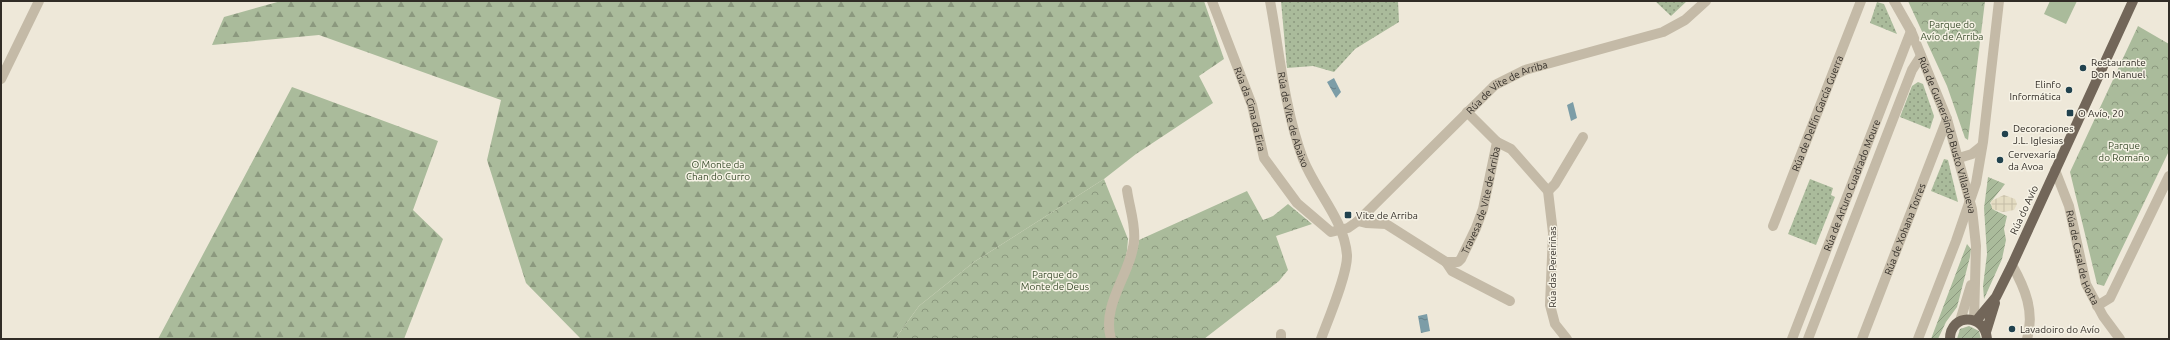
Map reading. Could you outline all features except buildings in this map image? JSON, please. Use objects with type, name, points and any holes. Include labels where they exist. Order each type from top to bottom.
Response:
[{"type":"main road","name":"Rúa do Avío","points":[[1987,335],[1996,297],[2133,1]]},
{"type":"main road","name":"Rúa do Avío","points":[[1975,321],[1996,297]]},
{"type":"main road","points":[[1948,337],[1956,324],[1960,321],[1975,321],[1982,325],[1987,335]]},
{"type":"street","points":[[1,80],[39,1]]},
{"type":"street","name":"Rúa da Cima da Eira","points":[[1212,1],[1252,105],[1264,158],[1297,203],[1330,232],[1342,230]]},
{"type":"street","name":"Rúa de Vite de Abaixo","points":[[1270,1],[1281,72],[1296,137],[1311,179],[1342,230]]},
{"type":"street","name":"Rúa de Vite de Arriba","points":[[1342,230],[1348,228],[1358,220],[1495,85],[1510,76],[1663,32],[1685,20],[1706,1]]},
{"type":"street","name":"Rúa de Delfín García Guerra","points":[[1773,226],[1861,1]]},
{"type":"street","name":"Rúa de Gumersindo Busto Villanueva","points":[[1894,1],[1921,56],[1947,119],[1959,158],[1969,201],[1976,246],[1974,275],[1975,321]]},
{"type":"street","points":[[1918,339],[1976,183],[1982,146],[1999,1]]},
{"type":"street","name":"Rúa de Arturo Cuadrado Moure","points":[[1792,339],[1910,31]]},
{"type":"street","name":"Rúa de Arturo Cuadrado Moure","points":[[1808,339],[1912,70],[1921,56]]},
{"type":"street","name":"Travesa de Vite de Arriba","points":[[1446,262],[1458,262],[1461,259],[1476,228],[1490,184],[1497,142],[1467,112]]},
{"type":"street","name":"Rúa de Xohana Torres","points":[[1862,339],[1947,119]]},
{"type":"street","points":[[1497,142],[1511,149],[1548,191],[1555,184],[1583,138]]},
{"type":"street","points":[[1959,158],[1972,154],[1982,146]]},
{"type":"street","name":"Rúa de Casal de Horta","points":[[2056,170],[2069,206],[2086,284],[2097,306],[2120,339]]},
{"type":"street","points":[[2097,306],[2110,298],[2169,176]]},
{"type":"street","points":[[1111,339],[1109,323],[1111,310],[1134,242],[1127,190]]},
{"type":"street","name":"Rúa das Pereiriñas","points":[[1548,191],[1553,233],[1550,305],[1555,324],[1567,339]]},
{"type":"street","points":[[1358,220],[1366,223],[1386,224],[1446,262],[1452,271],[1510,301]]},
{"type":"street","points":[[1323,338],[1341,284],[1347,256],[1342,230]]},
{"type":"street","points":[[2012,265],[2019,276],[2030,312],[2031,323],[2026,339]]},
{"type":"street","name":"Rúa de Gumersindo Busto Villanueva","points":[[1960,321],[1974,275]]},
{"type":"green space","name":"O Monte da Chan do Curro","points":[[281,1],[1204,1],[1224,59],[1199,76],[1213,103],[1136,154],[1104,179],[974,262],[919,306],[895,339],[581,339],[526,283],[487,160],[501,100],[319,35],[212,45],[224,17]]},
{"type":"green space","points":[[1281,1],[1398,1],[1399,22],[1355,49],[1334,72],[1313,66],[1287,68]]},
{"type":"green space","points":[[1655,1],[1687,1],[1671,16]]},
{"type":"green space","name":"Parque do Avío de Arriba","points":[[1908,1],[1985,1],[1968,140],[1965,138],[1947,86]]},
{"type":"green space","points":[[2050,1],[2077,1],[2066,24],[2044,14]]},
{"type":"green space","points":[[1877,2],[1884,4],[1897,34],[1870,23]]},
{"type":"green space","name":"Parque do Romaño","points":[[2138,26],[2169,44],[2169,151],[2104,286],[2097,284],[2070,172]]},
{"type":"green space","points":[[1918,82],[1923,84],[1934,116],[1930,129],[1900,117],[1912,86]]},
{"type":"green space","points":[[292,87],[438,141],[413,210],[443,239],[404,339],[158,339]]},
{"type":"green space","points":[[1944,159],[1948,160],[1958,202],[1931,191]]},
{"type":"green space","points":[[1988,177],[2005,184],[1990,203],[1994,210],[2007,216],[2004,229],[2006,240],[2002,259],[1984,299],[1983,286],[1987,254],[1984,208]]},
{"type":"green space","name":"Parque do Monte de Deus","points":[[1104,179],[1128,239],[1127,251],[1108,339],[895,339],[919,306],[974,262]]},
{"type":"green space","points":[[1810,179],[1833,188],[1831,195],[1835,197],[1816,245],[1788,234]]},
{"type":"green space","name":"Parque do Monte de Deus","points":[[1247,191],[1263,220],[1273,216],[1288,204],[1312,224],[1276,236],[1288,270],[1279,281],[1204,339],[1114,339],[1116,301],[1133,262],[1139,240]]},
{"type":"green space","points":[[1967,244],[1971,249],[1970,257],[1957,307],[1946,322],[1938,339],[1931,339]]},
{"type":"green space","points":[[1969,326],[1979,331],[1981,339],[1957,339],[1960,329]]},
{"type":"shaded area","points":[[2004,195],[2015,199],[2017,204],[2014,210],[2003,212],[1992,209],[1991,201]]},
{"type":"water","points":[[1334,78],[1341,92],[1336,98],[1327,82]]},
{"type":"water","points":[[1573,102],[1577,118],[1571,121],[1567,105]]},
{"type":"water","points":[[1427,314],[1430,331],[1421,333],[1418,316]]},
{"type":"place","name":"Restaurante Don Manuel","points":[[2083,68]]},
{"type":"place","name":"Elinfo Informática","points":[[2069,90]]},
{"type":"place","name":"O Avío, 20","points":[[2070,113]]},
{"type":"place","name":"Decoraciones J.L. Iglesias","points":[[2005,134]]},
{"type":"place","name":"Cervexaría da Avoa","points":[[2000,160]]},
{"type":"place","name":"Vite de Arriba","points":[[1348,215]]},
{"type":"place","name":"Lavadoiro do Avío","points":[[2012,329]]}]
